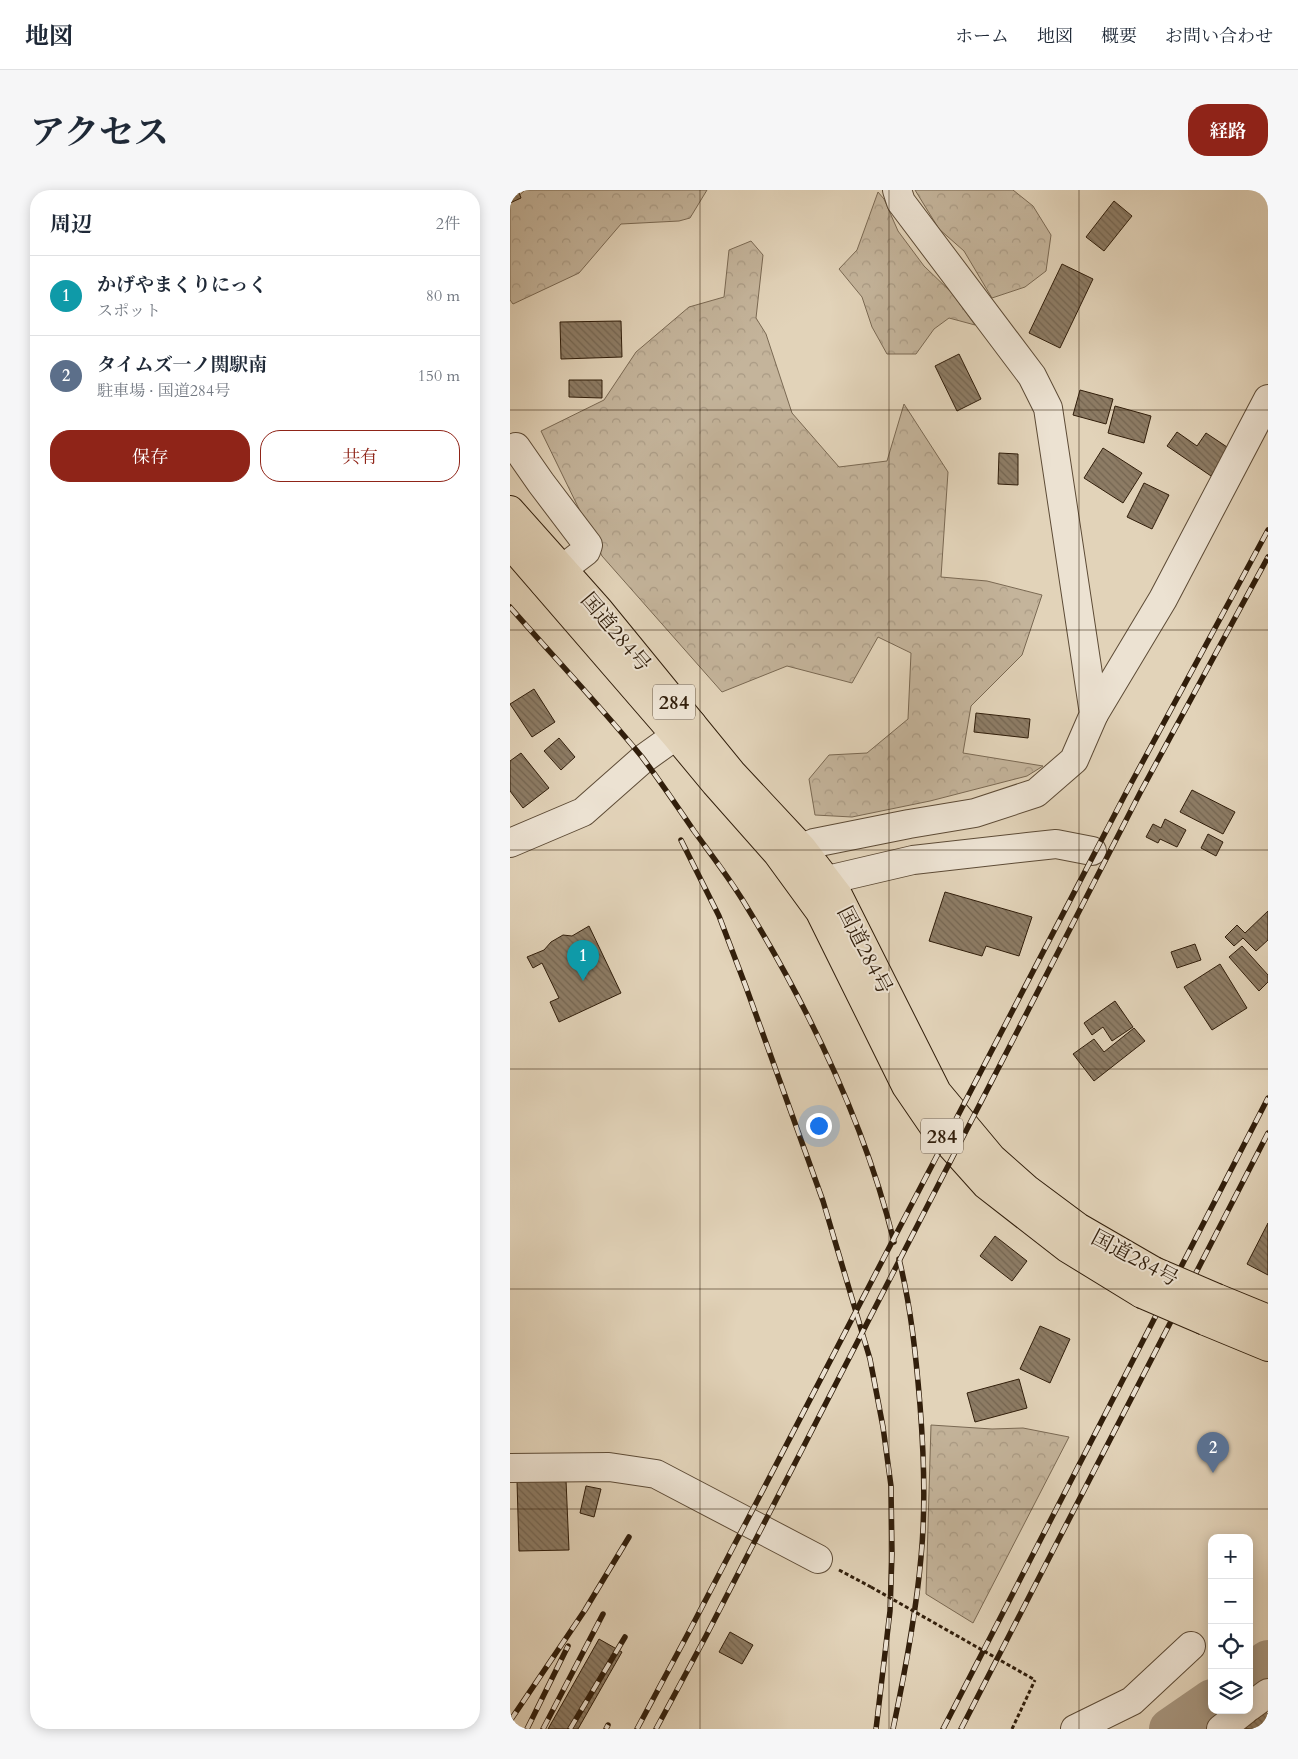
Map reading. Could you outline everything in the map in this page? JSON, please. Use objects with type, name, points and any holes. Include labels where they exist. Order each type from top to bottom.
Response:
[{"type":"highway","name":"国道284号","points":[[510,510],[552,576]]},
{"type":"highway","name":"国道284号","points":[[510,544],[599,610],[684,730],[732,773],[789,851],[827,880],[838,894],[937,1092],[992,1158],[1027,1189],[1148,1283]]},
{"type":"highway","name":"国道284号","points":[[789,851],[799,886],[820,912],[906,1086],[934,1127],[986,1185],[1067,1248],[1211,1310],[1268,1347]]},
{"type":"highway","name":"国道284号","points":[[1211,1310],[1268,1319]]},
{"type":"street","points":[[897,190],[901,202],[1032,376],[1048,408],[1094,714]]},
{"type":"street","points":[[789,851],[814,843],[975,813],[1036,793],[1074,760],[1094,714],[1163,599],[1268,399]]},
{"type":"street","points":[[516,447],[541,484],[588,545],[586,551],[552,576]]},
{"type":"street","points":[[510,843],[583,812],[642,758],[684,730]]},
{"type":"street","points":[[799,886],[914,860],[1056,844],[1092,851]]},
{"type":"street","points":[[510,1468],[609,1467],[656,1474],[818,1559]]},
{"type":"street","points":[[1075,1729],[1132,1701],[1190,1646]]},
{"type":"street","points":[[1253,1704],[1268,1693]]},
{"type":"street","points":[[1221,1729],[1240,1714]]},
{"type":"path","points":[[818,1559],[1035,1680],[1012,1729]]},
{"type":"green space","points":[[525,190],[707,190],[690,218],[679,221],[621,224],[579,273],[513,304],[510,300],[510,204]]},
{"type":"green space","points":[[915,190],[1013,190],[1033,206],[1051,235],[1046,271],[1025,287],[992,298],[964,251],[939,229]]},
{"type":"green space","points":[[878,192],[884,199],[898,231],[924,266],[951,292],[975,325],[949,318],[934,329],[916,354],[887,354],[872,327],[862,297],[839,269],[857,250]]},
{"type":"green space","points":[[751,241],[763,255],[756,318],[766,334],[792,413],[839,467],[887,461],[904,404],[948,472],[941,577],[987,581],[1042,595],[1022,655],[971,706],[963,753],[1043,766],[1027,776],[930,801],[852,817],[815,815],[809,779],[829,755],[867,753],[908,719],[911,653],[878,637],[852,683],[787,666],[722,692],[602,556],[541,431],[604,400],[636,352],[689,307],[724,297],[729,250]]},
{"type":"green space","points":[[931,1425],[992,1429],[1023,1428],[1069,1437],[973,1623],[926,1594]]},
{"type":"building","points":[[510,190],[518,190],[521,198],[510,203]]},
{"type":"building","points":[[1114,201],[1132,216],[1104,251],[1086,237]]},
{"type":"building","points":[[1062,264],[1093,279],[1060,348],[1029,333]]},
{"type":"building","points":[[621,321],[622,357],[561,359],[560,322]]},
{"type":"building","points":[[959,354],[981,399],[957,411],[935,366]]},
{"type":"building","points":[[569,380],[602,380],[602,398],[569,397]]},
{"type":"building","points":[[1080,390],[1113,399],[1106,424],[1073,415]]},
{"type":"building","points":[[1115,406],[1151,416],[1144,443],[1108,433]]},
{"type":"building","points":[[1177,432],[1197,446],[1206,433],[1230,449],[1211,476],[1167,446]]},
{"type":"building","points":[[1103,448],[1142,473],[1123,503],[1084,478]]},
{"type":"building","points":[[999,453],[1018,454],[1018,485],[998,484]]},
{"type":"building","points":[[1144,483],[1169,495],[1152,529],[1127,517]]},
{"type":"building","points":[[534,689],[555,722],[532,737],[510,704]]},
{"type":"building","points":[[976,713],[1030,719],[1028,738],[974,732]]},
{"type":"building","points":[[559,738],[575,757],[561,770],[544,751]]},
{"type":"building","points":[[521,753],[549,788],[523,808],[510,791],[510,761]]},
{"type":"building","points":[[1192,790],[1235,812],[1223,834],[1180,812]]},
{"type":"building","points":[[1165,819],[1186,830],[1177,847],[1160,839],[1158,843],[1146,837],[1153,824],[1161,828]]},
{"type":"building","points":[[1208,834],[1223,842],[1216,856],[1201,848]]},
{"type":"building","points":[[945,892],[1032,917],[1019,956],[986,946],[982,956],[929,941]]},
{"type":"building","points":[[1268,911],[1268,940],[1256,951],[1243,938],[1234,946],[1225,937],[1237,925],[1245,933]]},
{"type":"building","points":[[589,926],[621,993],[559,1022],[550,1002],[559,998],[542,963],[533,968],[527,957],[544,950],[551,942],[563,935],[572,936]]},
{"type":"building","points":[[1195,944],[1201,960],[1177,968],[1171,952]]},
{"type":"building","points":[[1242,946],[1268,975],[1268,982],[1259,991],[1229,957]]},
{"type":"building","points":[[1220,964],[1247,1008],[1212,1030],[1184,987]]},
{"type":"building","points":[[1115,1001],[1133,1027],[1112,1041],[1103,1027],[1092,1035],[1084,1023]]},
{"type":"building","points":[[1134,1028],[1145,1041],[1094,1081],[1073,1054],[1094,1039],[1104,1052]]},
{"type":"building","points":[[1268,1223],[1268,1275],[1247,1264]]},
{"type":"building","points":[[995,1236],[1027,1261],[1012,1281],[980,1256]]},
{"type":"building","points":[[1040,1326],[1070,1339],[1050,1383],[1020,1369]]},
{"type":"building","points":[[1019,1379],[1027,1408],[975,1422],[967,1393]]},
{"type":"building","points":[[566,1480],[569,1550],[519,1551],[517,1481]]},
{"type":"building","points":[[586,1486],[601,1489],[594,1517],[580,1513]]},
{"type":"building","points":[[730,1632],[753,1645],[742,1664],[719,1652]]},
{"type":"building","points":[[599,1639],[622,1652],[578,1729],[548,1729]]},
{"type":"building","points":[[1266,1712],[1268,1714],[1268,1729],[1244,1729]]},
{"type":"waterway","points":[[1253,1671],[1268,1661]]},
{"type":"waterway","points":[[1170,1729],[1208,1703]]},
{"type":"railway","points":[[637,1729],[1128,789],[1268,530]]},
{"type":"railway","points":[[656,1729],[706,1636],[1140,793],[1268,557]]},
{"type":"railway","points":[[510,607],[642,757],[742,899],[789,980],[831,1065],[867,1153],[882,1197],[894,1242]]},
{"type":"railway","points":[[681,840],[719,916],[746,987],[823,1201],[870,1359],[883,1427],[891,1486],[892,1554],[890,1611],[876,1729]]},
{"type":"railway","points":[[943,1729],[1268,1098]]},
{"type":"railway","points":[[961,1729],[1268,1133]]},
{"type":"railway","points":[[893,1729],[906,1665],[919,1579],[924,1500],[923,1443],[917,1368],[910,1313],[899,1259]]},
{"type":"railway","points":[[510,1721],[585,1610],[629,1537]]},
{"type":"railway","points":[[543,1729],[603,1614]]},
{"type":"railway","points":[[570,1729],[625,1637]]},
{"type":"railway","points":[[527,1729],[568,1646]]},
{"type":"railway","points":[[606,1729],[608,1725]]},
{"type":"place","name":"かげやまくりにっく","points":[[583,981]]},
{"type":"place","name":"タイムズ一ノ関駅南","points":[[1213,1473]]}]
